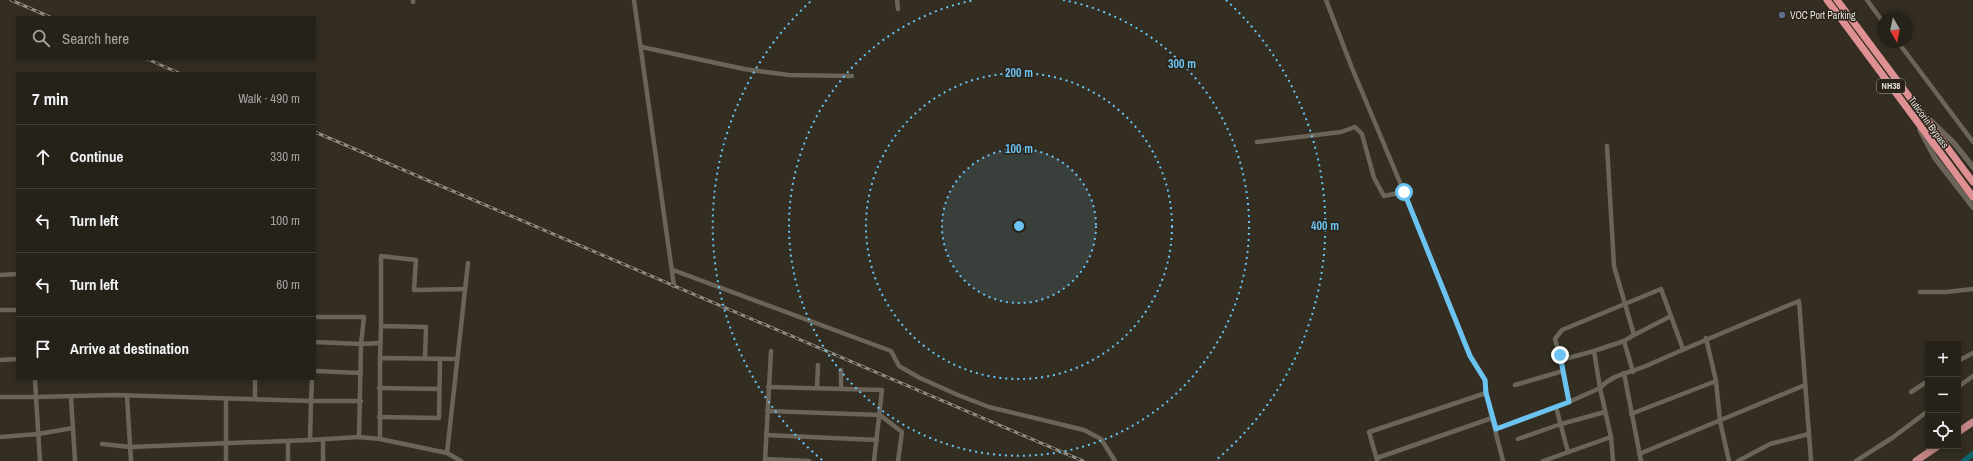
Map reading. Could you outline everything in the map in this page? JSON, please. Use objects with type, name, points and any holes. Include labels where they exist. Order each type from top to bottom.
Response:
[{"type":"highway","name":"Tuticorin Bypass","points":[[1827,0],[1973,197]]},
{"type":"highway","name":"Tuticorin Bypass","points":[[1837,0],[1973,182]]},
{"type":"main road","points":[[1961,430],[1973,422]]},
{"type":"main road","points":[[1916,461],[1934,449]]},
{"type":"street","points":[[634,0],[642,47],[674,286]]},
{"type":"street","points":[[897,0],[898,9]]},
{"type":"street","points":[[1326,0],[1352,68],[1470,356],[1485,380],[1486,393],[1503,461]]},
{"type":"street","points":[[1867,0],[1877,14]]},
{"type":"street","points":[[642,47],[715,64],[766,72],[789,75],[852,76]]},
{"type":"street","points":[[1902,48],[1973,142]]},
{"type":"street","points":[[1923,115],[1954,143],[1973,167]]},
{"type":"street","points":[[1916,121],[1934,158],[1973,207]]},
{"type":"street","points":[[1258,142],[1341,132],[1355,128],[1362,134],[1374,178],[1384,196],[1404,192]]},
{"type":"street","points":[[1607,146],[1614,266],[1624,305],[1634,335]]},
{"type":"street","points":[[380,439],[379,388],[381,256],[416,260],[414,290],[465,288]]},
{"type":"street","points":[[447,453],[468,263]]},
{"type":"street","points":[[673,270],[891,351],[899,366],[920,378],[982,405],[1084,430],[1101,438],[1115,461]]},
{"type":"street","points":[[0,275],[16,274]]},
{"type":"street","points":[[1569,402],[1561,360],[1555,339],[1562,330],[1661,289],[1683,349]]},
{"type":"street","points":[[1920,292],[1946,292],[1973,289]]},
{"type":"street","points":[[1496,429],[1569,402],[1600,388],[1613,377],[1633,372],[1706,338],[1799,301],[1811,461]]},
{"type":"street","points":[[0,310],[16,310]]},
{"type":"street","points":[[1561,360],[1624,341],[1671,316]]},
{"type":"street","points":[[316,317],[364,318],[361,344],[361,401],[359,437]]},
{"type":"street","points":[[381,326],[426,327],[424,359]]},
{"type":"street","points":[[1706,338],[1716,381],[1720,422],[1729,461]]},
{"type":"street","points":[[1624,341],[1633,372]]},
{"type":"street","points":[[316,342],[361,344],[380,343]]},
{"type":"street","points":[[771,351],[765,460],[809,461]]},
{"type":"street","points":[[1594,351],[1600,388],[1611,437],[1613,461]]},
{"type":"street","points":[[1961,359],[1973,353]]},
{"type":"street","points":[[380,358],[457,359]]},
{"type":"street","points":[[379,417],[439,418],[440,359]]},
{"type":"street","points":[[0,360],[16,360]]},
{"type":"street","points":[[817,388],[818,365]]},
{"type":"street","points":[[841,370],[841,389]]},
{"type":"street","points":[[1515,385],[1563,371]]},
{"type":"street","points":[[316,372],[361,373]]},
{"type":"street","points":[[1624,374],[1641,461]]},
{"type":"street","points":[[1961,385],[1973,376]]},
{"type":"street","points":[[35,380],[40,461]]},
{"type":"street","points":[[255,380],[255,399]]},
{"type":"street","points":[[310,440],[312,380]]},
{"type":"street","points":[[1631,414],[1716,381]]},
{"type":"street","points":[[1911,392],[1925,383]]},
{"type":"street","points":[[1639,454],[1720,422],[1805,385]]},
{"type":"street","points":[[768,387],[882,390],[874,461]]},
{"type":"street","points":[[379,388],[439,389]]},
{"type":"street","points":[[1486,393],[1369,432],[1377,460],[1492,418]]},
{"type":"street","points":[[0,398],[128,396],[361,401]]},
{"type":"street","points":[[128,396],[131,461]]},
{"type":"street","points":[[71,398],[75,461]]},
{"type":"street","points":[[226,399],[226,461]]},
{"type":"street","points":[[1556,407],[1568,452]]},
{"type":"street","points":[[767,411],[880,415],[902,432],[898,461]]},
{"type":"street","points":[[1518,439],[1561,424],[1605,412]]},
{"type":"street","points":[[1856,461],[1892,438],[1925,413]]},
{"type":"street","points":[[0,437],[38,434],[73,428]]},
{"type":"street","points":[[1738,461],[1770,444],[1809,434]]},
{"type":"street","points":[[766,435],[877,440]]},
{"type":"street","points":[[102,444],[130,447],[288,442],[359,437],[380,439],[447,453],[461,461]]},
{"type":"street","points":[[1543,461],[1611,437]]},
{"type":"street","points":[[323,440],[323,461]]},
{"type":"street","points":[[288,442],[288,461]]},
{"type":"waterway","points":[[1964,461],[1973,454]]},
{"type":"railway","points":[[11,0],[48,16]]},
{"type":"railway","points":[[149,60],[177,72]]},
{"type":"railway","points":[[316,132],[1083,461]]},
{"type":"place","name":"VOC Port Parking","points":[[1782,15]]},
{"type":"route","points":[[1404,192],[1470,356],[1485,380],[1486,393],[1496,429],[1569,402],[1560,355]]}]
